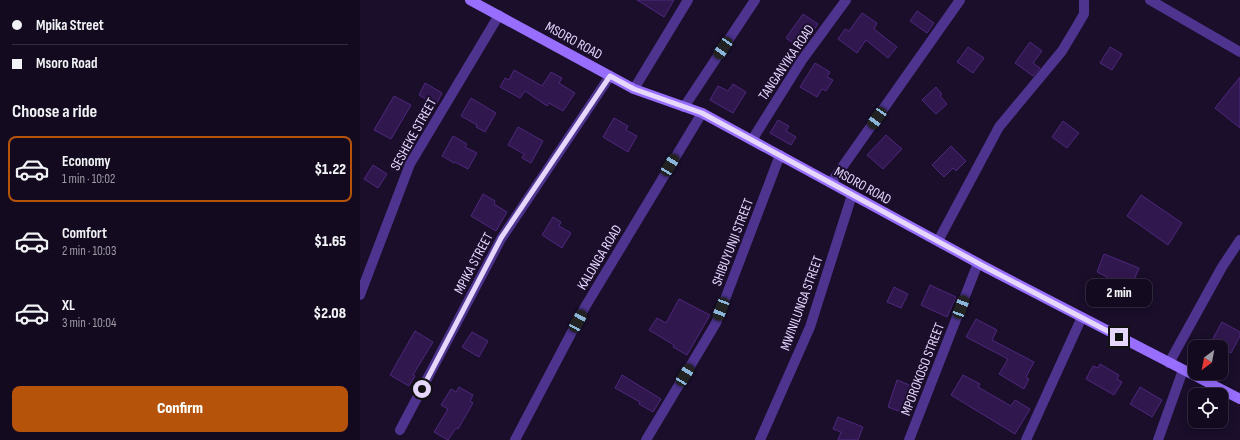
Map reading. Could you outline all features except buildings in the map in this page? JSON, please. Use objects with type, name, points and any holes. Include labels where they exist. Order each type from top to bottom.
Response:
[{"type":"street","name":"MSORO ROAD","points":[[470,0],[634,89],[702,113],[978,263],[1240,399]]},
{"type":"street","points":[[634,89],[688,0]]},
{"type":"street","points":[[684,107],[755,0]]},
{"type":"street","name":"TANGANYIKA ROAD","points":[[752,140],[802,60],[846,0]]},
{"type":"street","points":[[831,183],[960,0]]},
{"type":"street","points":[[938,241],[998,128],[1062,51],[1084,14],[1084,0]]},
{"type":"street","points":[[1150,0],[1240,52]]},
{"type":"street","name":"SESHEKE STREET","points":[[360,295],[410,164],[499,15]]},
{"type":"street","name":"MPIKA STREET","points":[[400,430],[501,238],[610,76]]},
{"type":"street","name":"KALONGA ROAD","points":[[516,440],[585,307],[702,113]]},
{"type":"street","name":"SHIBUYUNJI STREET","points":[[646,440],[716,323],[780,156]]},
{"type":"street","name":"MWINILUNGA STREET","points":[[760,440],[810,327],[852,194]]},
{"type":"street","points":[[1169,362],[1222,267],[1240,240]]},
{"type":"street","name":"MPOROKOSO STREET","points":[[910,440],[978,263]]},
{"type":"street","points":[[1026,440],[1082,317]]},
{"type":"street","points":[[1158,440],[1183,370]]},
{"type":"route","points":[[422,389],[501,238],[610,76],[634,89],[702,113],[987,268],[1119,337]]}]
